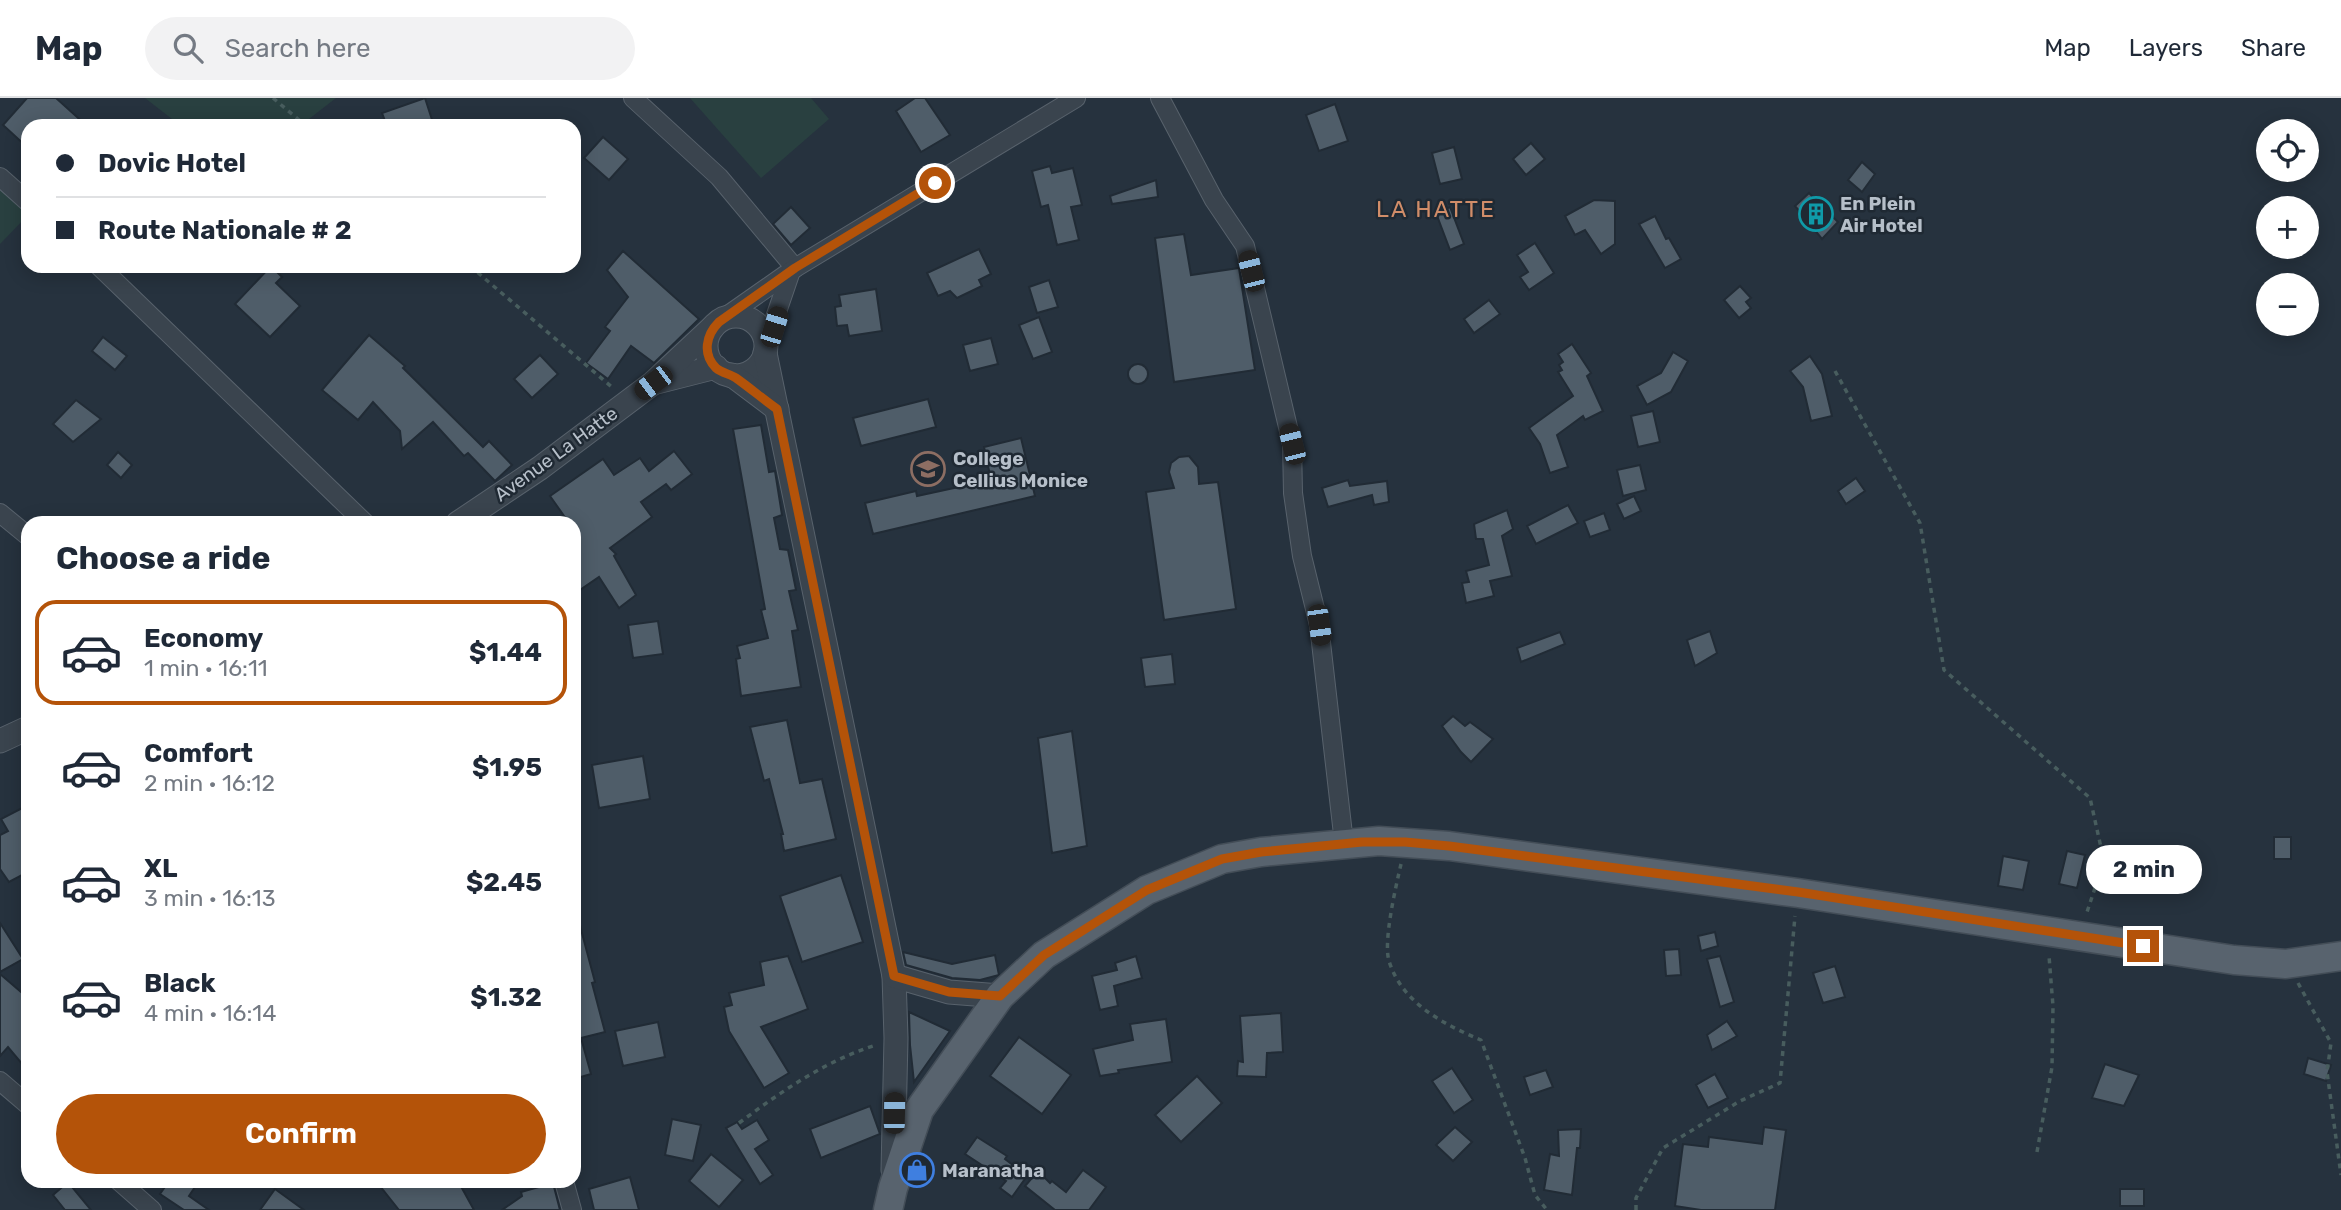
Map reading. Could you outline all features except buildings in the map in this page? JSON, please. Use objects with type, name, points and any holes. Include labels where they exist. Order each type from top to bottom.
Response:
[{"type":"main road","points":[[890,1199],[919,1110],[1000,996],[1044,955],[1147,890],[1222,859],[1261,852],[1344,843],[1405,842],[1798,892],[2234,960],[2286,964],[2341,956]]},
{"type":"street","points":[[633,98],[719,177],[793,269]]},
{"type":"street","points":[[777,409],[724,371],[707,352],[709,335],[716,325],[793,269],[1076,98]]},
{"type":"street","points":[[1160,98],[1214,200],[1245,246],[1292,444],[1293,493],[1303,556],[1319,625],[1344,843]]},
{"type":"street","points":[[0,177],[21,196]]},
{"type":"street","points":[[724,371],[740,376],[754,370],[766,349],[793,269]]},
{"type":"street","points":[[106,273],[358,516]]},
{"type":"street","points":[[716,325],[734,316],[750,320],[764,334],[777,409],[894,976],[896,1038],[890,1199]]},
{"type":"street","name":"Avenue La Hatte","points":[[468,516],[540,468],[653,383],[716,325]]},
{"type":"street","name":"Avenue La Hatte","points":[[653,383],[724,371]]},
{"type":"street","points":[[0,513],[21,530]]},
{"type":"street","points":[[0,741],[21,731]]},
{"type":"street","points":[[894,976],[949,992],[1000,996]]},
{"type":"street","points":[[0,1081],[21,1099]]},
{"type":"street","points":[[127,1188],[152,1210]]},
{"type":"street","points":[[566,1188],[572,1210]]},
{"type":"path","points":[[273,98],[298,119]]},
{"type":"path","points":[[478,273],[628,401]]},
{"type":"path","points":[[1835,371],[1920,523],[1944,670],[2090,798],[2104,861],[2079,937]]},
{"type":"path","points":[[1405,842],[1391,915],[1388,959],[1401,986],[1427,1014],[1480,1040],[1525,1158],[1535,1195],[1547,1210]]},
{"type":"path","points":[[1636,1210],[1636,1198],[1664,1148],[1740,1101],[1780,1083],[1798,892]]},
{"type":"path","points":[[2037,1152],[2052,1067],[2053,1006],[2048,933]]},
{"type":"path","points":[[2286,964],[2311,1003],[2331,1043],[2327,1072],[2341,1175]]},
{"type":"path","points":[[739,1123],[786,1087],[850,1053],[896,1038]]},
{"type":"green space","points":[[145,98],[336,98],[309,119],[172,119]]},
{"type":"green space","points":[[690,98],[811,98],[829,119],[761,178]]},
{"type":"green space","points":[[0,190],[21,209],[21,222],[0,244]]},
{"type":"place","name":"En Plein Air Hotel","points":[[1816,214]]},
{"type":"place","name":"College Cellius Monice","points":[[928,469]]},
{"type":"place","name":"Maranatha","points":[[917,1170]]},
{"type":"district","name":"LA HATTE","points":[[1436,209]]},
{"type":"route","points":[[935,183],[795,268],[713,327],[707,343],[707,352],[716,368],[732,375],[777,409],[894,976],[949,992],[1000,996],[1044,955],[1112,911],[1147,890],[1222,859],[1261,852],[1379,841],[1449,846],[1798,892],[2143,946]]}]
